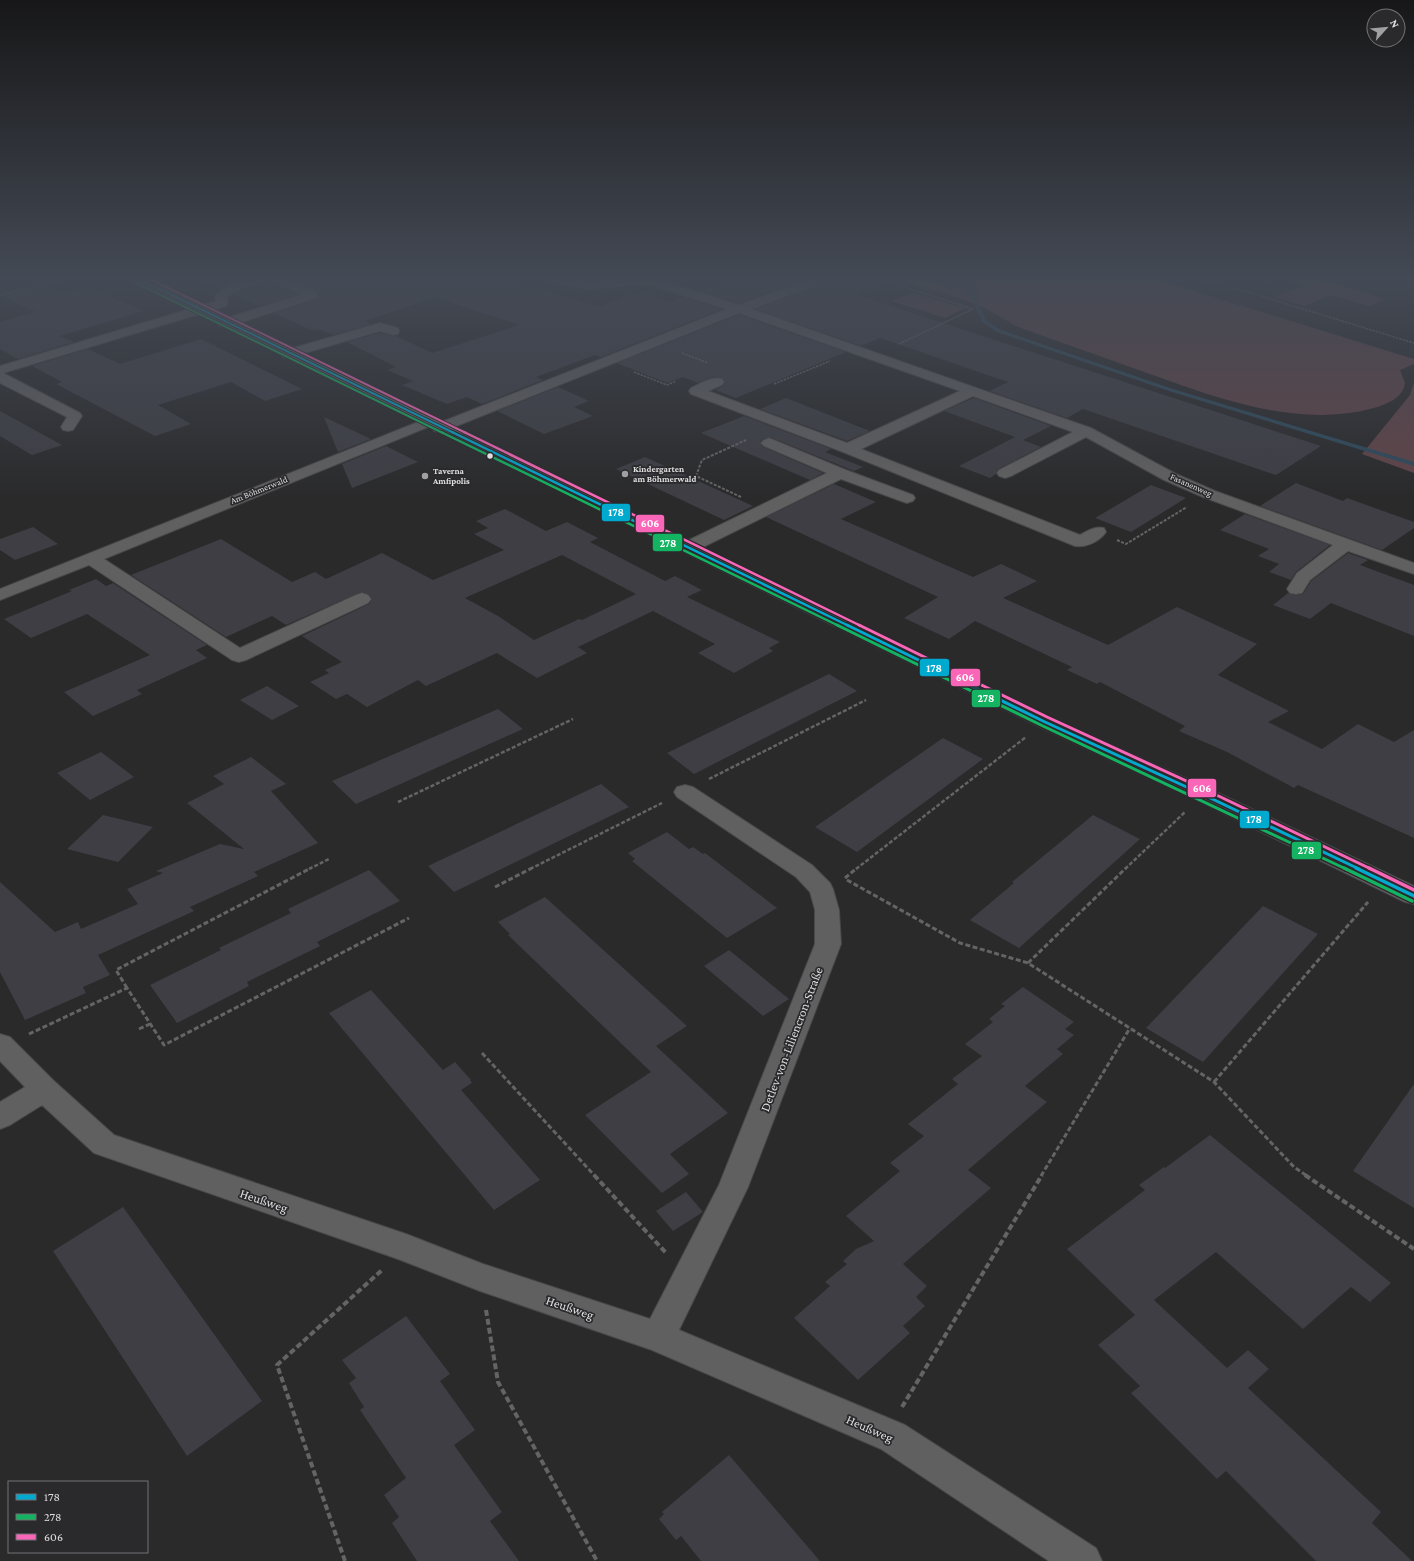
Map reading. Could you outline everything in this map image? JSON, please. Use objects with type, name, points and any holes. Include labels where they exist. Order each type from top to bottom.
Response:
[{"type":"main road","points":[[284,352],[1045,722],[1204,795],[1414,896]]},
{"type":"street","points":[[0,370],[60,352]]},
{"type":"street","points":[[288,354],[295,352]]},
{"type":"street","name":"Am Böhmerwald","points":[[0,595],[90,558],[434,425],[632,352]]},
{"type":"street","name":"Fasanenweg","points":[[862,352],[1086,431],[1170,477],[1209,494],[1414,569]]},
{"type":"street","points":[[0,377],[75,416],[68,427]]},
{"type":"street","points":[[716,382],[696,391],[848,449],[1081,542],[1098,532]]},
{"type":"street","points":[[848,449],[972,391]]},
{"type":"street","points":[[1005,473],[1086,431]]},
{"type":"street","points":[[769,443],[907,498]]},
{"type":"street","points":[[689,548],[840,472]]},
{"type":"street","points":[[1296,589],[1303,577],[1346,544]]},
{"type":"street","points":[[90,558],[239,656],[362,599]]},
{"type":"street","name":"Detlev-von-Liliencron-Straße","points":[[658,1337],[687,1276],[733,1187],[828,944],[827,910],[833,884],[804,871],[685,792]]},
{"type":"street","name":"Heußweg","points":[[1,1045],[44,1090],[104,1144],[406,1248],[480,1277],[658,1337],[886,1434],[1079,1560]]},
{"type":"street","points":[[0,1116],[44,1090]]},
{"type":"path","points":[[677,352],[720,368],[700,376],[716,382]]},
{"type":"path","points":[[774,384],[852,352]]},
{"type":"path","points":[[873,356],[882,352]]},
{"type":"path","points":[[606,362],[667,385],[681,379]]},
{"type":"path","points":[[752,438],[702,460],[696,476],[766,508]]},
{"type":"path","points":[[1098,532],[1126,544],[1209,494]]},
{"type":"path","points":[[495,887],[866,700]]},
{"type":"path","points":[[398,802],[573,719]]},
{"type":"path","points":[[1045,722],[833,884],[960,942],[1028,963],[1214,1082],[1294,1167],[1414,1249]]},
{"type":"path","points":[[1028,963],[1204,795]]},
{"type":"path","points":[[329,859],[116,970],[164,1046],[409,918]]},
{"type":"path","points":[[1214,1082],[1386,882]]},
{"type":"path","points":[[1,1045],[127,988]]},
{"type":"path","points":[[139,1029],[150,1024]]},
{"type":"path","points":[[886,1434],[1130,1028]]},
{"type":"path","points":[[482,1053],[687,1276]]},
{"type":"path","points":[[345,1561],[277,1365],[406,1248]]},
{"type":"path","points":[[480,1277],[498,1382],[597,1561]]},
{"type":"shaded area","points":[[1088,352],[1391,352],[1414,359],[1414,364],[1400,370],[1405,383],[1404,388],[1394,400],[1374,408],[1345,414],[1316,415],[1287,413],[1258,408],[1230,401]]},
{"type":"shaded area","points":[[1414,382],[1414,473],[1362,454],[1410,395]]},
{"type":"building","points":[[5,352],[42,352],[18,359]]},
{"type":"building","points":[[79,352],[94,352],[120,364],[159,352],[227,352],[302,389],[265,401],[231,382],[158,405],[191,424],[155,436],[56,384],[62,382],[32,366]]},
{"type":"building","points":[[366,352],[614,352],[601,357],[595,355],[536,377],[543,380],[482,404],[467,397],[447,404],[402,385],[413,381],[387,370],[396,367]]},
{"type":"building","points":[[645,352],[846,352],[736,398],[715,390],[723,386],[725,383],[722,378],[714,377],[698,383],[683,377],[667,383],[617,363]]},
{"type":"building","points":[[920,352],[1032,352],[1321,446],[1276,475],[1083,409],[1067,418],[989,391],[1008,382]]},
{"type":"building","points":[[558,387],[589,401],[574,407],[593,416],[544,434],[497,411]]},
{"type":"building","points":[[786,398],[870,431],[847,441],[760,409]]},
{"type":"building","points":[[974,398],[1051,426],[1023,440],[1041,447],[998,469],[996,474],[990,478],[959,466],[1015,437],[944,411]]},
{"type":"building","points":[[0,411],[62,445],[32,455],[0,436]]},
{"type":"building","points":[[744,416],[831,449],[825,452],[863,467],[854,471],[770,437],[763,439],[760,442],[763,447],[823,473],[810,480],[701,433]]},
{"type":"building","points":[[324,417],[371,439],[338,452]]},
{"type":"building","points":[[386,446],[418,462],[352,488],[342,464]]},
{"type":"building","points":[[645,457],[753,506],[724,520],[616,469]]},
{"type":"building","points":[[1296,483],[1343,501],[1347,498],[1414,522],[1414,528],[1382,550],[1260,506]]},
{"type":"building","points":[[834,484],[876,502],[841,519],[973,577],[1001,564],[1037,581],[1003,598],[1108,645],[1177,607],[1257,644],[1218,675],[1289,711],[1268,722],[1322,749],[1358,724],[1394,742],[1414,730],[1414,838],[1298,785],[1294,788],[1227,752],[1179,731],[1185,726],[1100,682],[1097,684],[1067,670],[1072,667],[975,621],[949,639],[904,618],[938,597],[766,517]]},
{"type":"building","points":[[1151,485],[1186,498],[1131,532],[1095,518]]},
{"type":"building","points":[[505,509],[546,531],[567,522],[598,538],[590,542],[665,581],[675,576],[702,590],[687,597],[780,642],[769,648],[773,651],[734,673],[698,653],[715,644],[653,611],[578,647],[587,653],[537,678],[497,653],[426,686],[418,680],[367,707],[347,694],[336,699],[310,682],[329,673],[325,670],[342,662],[302,636],[369,604],[372,599],[368,594],[362,592],[356,594],[286,625],[272,616],[226,637],[131,575],[221,539],[292,582],[315,572],[326,579],[382,553],[433,580],[504,550],[474,534],[488,528],[476,521]],"holes":[[[562,555],[636,594],[582,620],[579,619],[534,640],[498,616],[465,598]]]},
{"type":"building","points":[[1245,514],[1330,545],[1296,572],[1291,580],[1269,572],[1279,564],[1258,556],[1269,549],[1220,530]]},
{"type":"building","points":[[33,527],[58,544],[15,560],[0,550],[0,539]]},
{"type":"building","points":[[1348,553],[1368,560],[1360,565],[1414,585],[1414,636],[1331,603],[1310,619],[1273,605],[1288,593],[1296,595],[1303,594],[1311,581]]},
{"type":"building","points":[[96,579],[106,586],[113,583],[207,645],[196,650],[207,658],[137,690],[142,694],[93,716],[64,692],[150,655],[87,614],[31,638],[4,619],[72,591],[69,590]]},
{"type":"building","points":[[829,674],[857,691],[694,774],[667,753]]},
{"type":"building","points":[[267,686],[299,706],[272,720],[240,700]]},
{"type":"building","points":[[498,709],[523,729],[356,804],[332,781]]},
{"type":"building","points":[[943,738],[983,759],[857,852],[815,827]]},
{"type":"building","points":[[101,752],[134,777],[90,800],[57,773]]},
{"type":"building","points":[[251,757],[286,784],[271,791],[318,843],[254,872],[258,876],[190,907],[194,911],[98,955],[110,975],[83,987],[86,993],[25,1020],[0,972],[0,882],[55,932],[78,922],[81,929],[138,904],[127,889],[163,873],[156,871],[220,844],[244,849],[187,803],[224,784],[213,776]]},
{"type":"building","points":[[601,784],[629,807],[454,892],[428,866]]},
{"type":"building","points":[[103,815],[153,827],[118,862],[67,849]]},
{"type":"building","points":[[1093,815],[1140,839],[1019,948],[970,920],[1014,883],[1012,882]]},
{"type":"building","points":[[667,832],[689,849],[693,847],[703,854],[705,853],[777,908],[727,938],[632,861],[635,859],[628,853]]},
{"type":"building","points":[[369,870],[400,901],[317,942],[320,946],[247,982],[249,986],[177,1023],[150,985],[221,950],[219,948],[291,913],[288,909]]},
{"type":"building","points":[[545,897],[687,1026],[656,1046],[728,1113],[670,1154],[689,1174],[662,1193],[585,1115],[651,1072],[508,935],[510,934],[498,922]]},
{"type":"building","points":[[1263,906],[1318,934],[1203,1062],[1146,1028]]},
{"type":"building","points":[[729,950],[789,999],[763,1016],[704,966]]},
{"type":"building","points":[[1023,987],[1074,1022],[1065,1029],[1074,1035],[1057,1049],[1063,1054],[1025,1086],[1047,1102],[968,1170],[991,1188],[903,1264],[927,1286],[916,1297],[925,1306],[903,1326],[910,1333],[858,1380],[794,1318],[830,1286],[825,1282],[847,1264],[843,1261],[856,1249],[874,1241],[846,1216],[900,1171],[890,1163],[924,1136],[908,1124],[958,1084],[952,1079],[982,1056],[965,1044],[993,1022],[989,1019],[1005,1006],[1001,1004]]},
{"type":"building","points":[[371,990],[443,1070],[455,1062],[472,1083],[461,1090],[540,1180],[494,1210],[329,1013]]},
{"type":"building","points":[[1414,1084],[1414,1208],[1353,1171]]},
{"type":"building","points":[[1210,1135],[1391,1283],[1370,1302],[1351,1287],[1303,1329],[1216,1252],[1154,1300],[1227,1368],[1248,1350],[1269,1369],[1248,1388],[1381,1512],[1372,1523],[1412,1561],[1316,1561],[1226,1471],[1217,1479],[1131,1393],[1140,1386],[1098,1345],[1135,1315],[1067,1249],[1145,1190],[1139,1185]]},
{"type":"building","points":[[686,1192],[703,1212],[673,1231],[656,1211]]},
{"type":"building","points":[[123,1207],[262,1401],[187,1456],[53,1251]]},
{"type":"building","points":[[406,1316],[450,1374],[440,1381],[475,1430],[454,1445],[502,1512],[490,1521],[519,1561],[417,1561],[392,1523],[399,1517],[384,1495],[406,1478],[360,1410],[364,1407],[349,1383],[356,1378],[342,1360]]},
{"type":"building","points":[[729,1455],[820,1561],[701,1561],[681,1536],[676,1540],[659,1519],[664,1514],[662,1512]]},
{"type":"waterway","points":[[1060,352],[1171,390],[1414,464]]},
{"type":"transit line","name":"278","points":[[277,352],[1043,726],[1202,800],[1412,901]]},
{"type":"transit line","name":"178","points":[[288,352],[1045,722],[1204,795],[1414,896]]},
{"type":"transit line","name":"606","points":[[299,352],[1047,717],[1206,790],[1414,890]]},
{"type":"place","name":"Kindergarten am Böhmerwald","points":[[625,474]]},
{"type":"place","name":"Taverna Amfipolis","points":[[425,476]]}]
